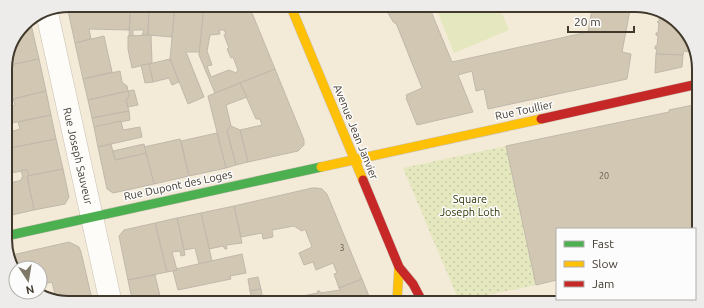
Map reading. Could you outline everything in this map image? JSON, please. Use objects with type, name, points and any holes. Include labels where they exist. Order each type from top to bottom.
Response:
[{"type":"street","name":"Avenue Jean Janvier","points":[[294,12],[399,267],[413,284],[419,296]]},
{"type":"street","name":"Rue Joseph Sauveur","points":[[48,16],[109,296]]},
{"type":"street","name":"Rue Toullier","points":[[355,160],[692,85]]},
{"type":"street","name":"Rue Dupont des Loges","points":[[12,235],[355,160]]},
{"type":"street","name":"Avenue Jean Janvier","points":[[397,296],[399,267]]},
{"type":"green space","points":[[438,12],[502,12],[509,30],[454,53]]},
{"type":"green space","name":"Square Joseph Loth","points":[[506,146],[536,285],[482,296],[460,296],[456,294],[403,168]]},
{"type":"building","points":[[68,12],[130,12],[129,30],[89,29],[91,39],[75,43]]},
{"type":"building","points":[[131,12],[149,12],[148,35],[142,35],[144,30],[133,30],[133,36],[129,36]]},
{"type":"building","points":[[149,12],[174,12],[172,37],[148,35]]},
{"type":"building","points":[[174,12],[203,12],[200,52],[186,52],[204,97],[188,104],[170,59]]},
{"type":"building","points":[[203,12],[252,12],[275,69],[215,93],[199,55]],"holes":[[[219,30],[224,30],[226,34],[224,35],[229,48],[227,49],[231,58],[233,57],[238,70],[236,73],[229,70],[211,77],[207,66],[212,65],[207,51],[210,35],[220,34]]]},
{"type":"building","points":[[387,12],[431,12],[452,62],[588,32],[591,12],[630,12],[622,52],[631,54],[627,79],[488,109],[484,89],[476,91],[472,71],[458,75],[473,112],[417,125],[406,95],[422,88],[396,23],[394,23]]},
{"type":"building","points":[[659,17],[670,24],[680,34],[689,52],[684,51],[683,55],[656,54],[657,49],[655,49],[655,46],[657,46],[658,36],[656,33],[658,33],[659,23],[657,22],[659,21]]},
{"type":"building","points":[[32,27],[39,59],[12,65],[16,47],[22,37]]},
{"type":"building","points":[[151,35],[152,63],[132,68],[128,49],[128,36]]},
{"type":"building","points":[[104,36],[112,72],[83,79],[75,43]]},
{"type":"building","points":[[656,54],[683,55],[682,67],[655,73]]},
{"type":"building","points":[[39,59],[46,91],[12,99],[12,65]]},
{"type":"building","points":[[170,59],[179,82],[172,85],[169,78],[153,82],[149,64]]},
{"type":"building","points":[[149,64],[153,82],[145,83],[141,65]]},
{"type":"building","points":[[275,69],[304,140],[304,145],[298,151],[248,162],[240,130],[262,125],[260,119],[256,119],[240,83]]},
{"type":"building","points":[[120,71],[122,82],[127,86],[128,91],[88,100],[83,79]]},
{"type":"building","points":[[240,83],[247,97],[226,105],[231,126],[227,130],[236,165],[226,168],[208,96]]},
{"type":"building","points":[[134,90],[138,105],[128,107],[126,100],[129,96],[128,91]]},
{"type":"building","points":[[46,91],[51,115],[12,123],[12,106],[15,105],[13,99]]},
{"type":"building","points":[[128,91],[129,96],[126,100],[129,111],[92,118],[88,100]]},
{"type":"building","points":[[692,105],[692,228],[556,228],[556,280],[536,285],[506,146],[669,112],[669,110]]},
{"type":"building","points":[[129,111],[130,120],[94,127],[92,118]]},
{"type":"building","points":[[51,115],[56,139],[12,148],[12,131],[20,129],[18,122]]},
{"type":"building","points":[[121,121],[123,130],[140,127],[142,137],[98,147],[94,127]]},
{"type":"building","points":[[231,126],[240,130],[248,162],[236,165],[227,130]]},
{"type":"building","points":[[217,133],[226,168],[189,176],[181,141]]},
{"type":"building","points":[[56,139],[63,169],[29,176],[27,170],[12,173],[12,148]]},
{"type":"building","points":[[180,139],[189,176],[154,184],[144,147]]},
{"type":"building","points":[[111,144],[115,160],[146,153],[154,184],[113,193],[107,189],[98,147]]},
{"type":"building","points":[[144,144],[146,153],[115,160],[113,151]]},
{"type":"building","points":[[63,169],[69,197],[65,204],[34,210],[27,176]]},
{"type":"building","points":[[21,170],[27,170],[34,210],[12,215],[12,182],[22,180],[21,178],[23,178]]},
{"type":"building","points":[[312,188],[322,189],[327,194],[362,279],[339,288],[334,274],[337,273],[333,263],[316,270],[313,262],[304,265],[299,253],[312,247],[305,229],[302,231],[294,226],[272,230],[273,237],[263,239],[262,233],[241,237],[234,206]]},
{"type":"building","points":[[234,206],[242,243],[226,245],[227,249],[223,246],[209,249],[201,213]]},
{"type":"building","points":[[201,213],[212,261],[199,264],[195,248],[184,250],[177,218]]},
{"type":"building","points":[[177,218],[185,255],[181,256],[180,251],[172,252],[177,270],[167,272],[155,223]]},
{"type":"building","points":[[155,223],[167,272],[128,280],[119,236],[124,230]]},
{"type":"building","points":[[69,242],[79,247],[91,296],[55,294],[52,282],[48,283],[48,260],[16,260],[14,255]]},
{"type":"building","points":[[242,254],[246,273],[230,276],[231,279],[178,290],[173,271],[177,270],[176,269]]},
{"type":"building","points":[[155,275],[160,296],[131,296],[128,280]]},
{"type":"building","points":[[258,277],[261,289],[250,291],[248,279]]},
{"type":"building","points":[[362,279],[369,296],[302,296],[318,293],[317,291],[320,291],[320,293],[340,290],[339,288]]},
{"type":"building","points":[[261,289],[262,296],[251,296],[250,291]]},
{"type":"traffic: fast","points":[[12,235],[321,167]]},
{"type":"traffic: slow","points":[[293,12],[363,180]]},
{"type":"traffic: slow","points":[[321,167],[541,119]]},
{"type":"traffic: slow","points":[[397,296],[399,267]]},
{"type":"traffic: jam","points":[[541,119],[692,85]]},
{"type":"traffic: jam","points":[[363,180],[399,267],[413,284],[419,296]]}]
